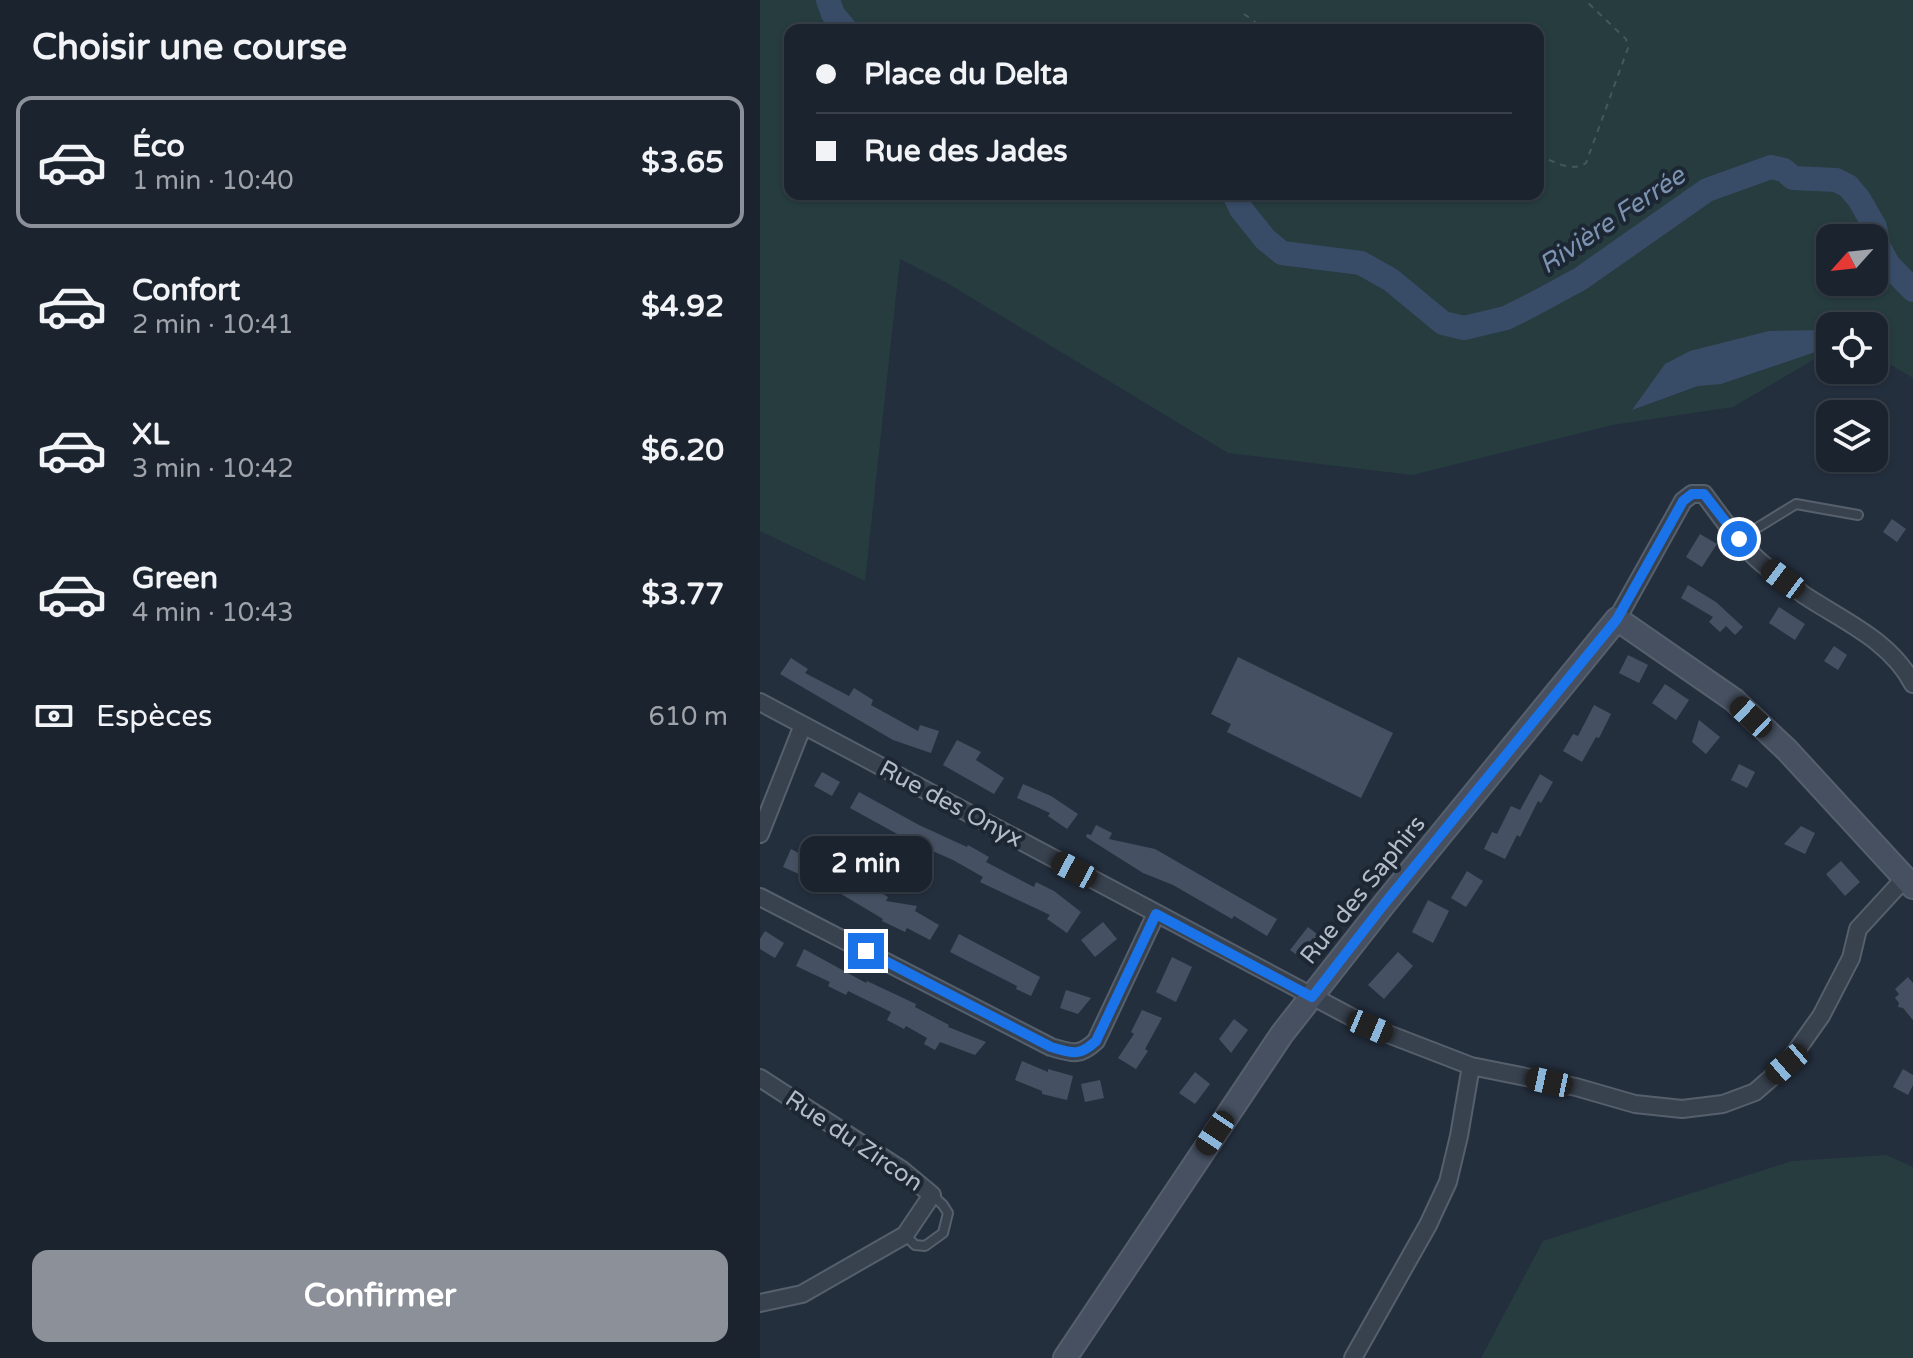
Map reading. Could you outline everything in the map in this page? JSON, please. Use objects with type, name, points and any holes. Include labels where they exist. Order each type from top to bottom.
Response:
[{"type":"street","name":"Rue des Saphirs","points":[[1065,1358],[1282,1034],[1617,619],[1683,501],[1692,494],[1704,494],[1739,539]]},
{"type":"street","points":[[1739,539],[1761,562],[1805,595],[1870,634],[1908,674],[1913,684]]},
{"type":"street","points":[[1617,619],[1734,700],[1787,750],[1909,883]]},
{"type":"street","name":"Rue des Onyx","points":[[760,702],[1312,997],[1390,1035],[1471,1066],[1576,1087],[1635,1104],[1682,1109],[1723,1104],[1755,1092],[1787,1064],[1821,1016],[1851,958],[1858,929],[1909,883]]},
{"type":"street","points":[[760,834],[803,725]]},
{"type":"street","points":[[760,897],[1051,1047],[1074,1053],[1085,1051],[1096,1041],[1156,914]]},
{"type":"street","points":[[1353,1358],[1428,1225],[1448,1182],[1471,1066]]},
{"type":"street","name":"Rue du Zircon","points":[[760,1078],[902,1170],[932,1195],[905,1235],[802,1294],[760,1303]]},
{"type":"lane","points":[[1739,539],[1796,504],[1858,515]]},
{"type":"lane","points":[[905,1235],[915,1245],[925,1246],[943,1233],[948,1213],[932,1195]]},
{"type":"path","points":[[1544,157],[1571,168],[1579,168],[1586,163],[1628,48],[1626,39],[1585,0]]},
{"type":"path","points":[[1244,14],[1258,24]]},
{"type":"green space","points":[[760,0],[1913,0],[1913,378],[1888,363],[1888,312],[1816,312],[1816,358],[1733,407],[1612,425],[1412,475],[1228,453],[947,283],[900,259],[865,581],[760,531]]},
{"type":"green space","points":[[1886,1155],[1913,1167],[1913,1358],[1481,1358],[1543,1241],[1792,1161]]},
{"type":"water","points":[[1816,330],[1816,352],[1721,384],[1698,386],[1632,410],[1665,364],[1690,351],[1769,331]]},
{"type":"building","points":[[1892,519],[1906,529],[1897,542],[1883,532]]},
{"type":"building","points":[[1700,534],[1717,544],[1702,567],[1686,557]]},
{"type":"building","points":[[1688,585],[1716,602],[1743,627],[1735,635],[1726,626],[1720,632],[1709,622],[1713,617],[1681,598]]},
{"type":"building","points":[[1779,607],[1805,624],[1795,640],[1769,623]]},
{"type":"building","points":[[1834,646],[1847,655],[1838,670],[1824,661]]},
{"type":"building","points":[[1628,655],[1648,665],[1639,683],[1619,673]]},
{"type":"building","points":[[1238,657],[1393,733],[1361,798],[1227,732],[1231,724],[1211,714]]},
{"type":"building","points":[[791,658],[808,669],[805,673],[849,696],[854,688],[873,700],[871,705],[918,731],[920,725],[939,731],[931,753],[893,740],[780,674]]},
{"type":"building","points":[[1665,684],[1689,700],[1676,720],[1652,703]]},
{"type":"building","points":[[1594,705],[1611,714],[1582,762],[1563,751],[1573,734],[1578,736]]},
{"type":"building","points":[[1699,720],[1720,737],[1706,754],[1692,742]]},
{"type":"building","points":[[957,740],[981,752],[976,760],[1004,778],[994,794],[943,765]]},
{"type":"building","points":[[1739,764],[1755,772],[1747,788],[1731,780]]},
{"type":"building","points":[[822,772],[840,782],[832,796],[814,786]]},
{"type":"building","points":[[1540,774],[1553,782],[1541,803],[1538,801],[1505,859],[1484,849],[1492,832],[1497,834],[1511,806],[1520,810]]},
{"type":"building","points":[[1023,784],[1051,796],[1078,814],[1067,829],[1048,816],[1050,813],[1017,798]]},
{"type":"building","points":[[859,792],[919,825],[968,845],[989,857],[986,862],[1034,887],[1036,882],[1054,891],[1081,912],[1067,933],[1047,919],[1050,915],[980,882],[983,877],[850,808]]},
{"type":"building","points":[[1096,825],[1112,833],[1109,839],[1155,849],[1277,919],[1267,936],[1173,885],[1143,873],[1086,837],[1087,834],[1091,835]]},
{"type":"building","points":[[1801,826],[1815,833],[1805,854],[1784,844]]},
{"type":"building","points":[[791,849],[839,874],[843,867],[854,872],[852,875],[888,897],[886,901],[917,906],[915,911],[939,925],[930,940],[907,928],[905,932],[882,921],[831,888],[783,867]]},
{"type":"building","points":[[1841,861],[1860,882],[1845,896],[1826,874]]},
{"type":"building","points":[[1467,871],[1483,881],[1466,907],[1451,898]]},
{"type":"building","points":[[1428,900],[1449,911],[1433,943],[1412,932]]},
{"type":"building","points":[[1103,922],[1117,939],[1095,957],[1081,940]]},
{"type":"building","points":[[1308,927],[1321,937],[1304,960],[1290,950]]},
{"type":"building","points":[[765,931],[784,943],[775,958],[760,949],[760,939]]},
{"type":"building","points":[[959,934],[1040,977],[1031,996],[950,952]]},
{"type":"building","points":[[804,949],[866,983],[916,1004],[915,1007],[948,1027],[986,1042],[975,1055],[940,1042],[935,1050],[924,1044],[927,1038],[887,1020],[891,1012],[848,991],[846,995],[828,986],[830,982],[796,966]]},
{"type":"building","points":[[1398,952],[1413,966],[1384,999],[1368,985]]},
{"type":"building","points":[[1172,957],[1192,967],[1176,1002],[1156,992]]},
{"type":"building","points":[[1908,977],[1913,983],[1913,1020],[1903,1008],[1898,1007],[1895,998],[1899,994],[1895,989]]},
{"type":"building","points":[[1066,990],[1091,998],[1078,1014],[1060,1008]]},
{"type":"building","points":[[1142,1010],[1162,1018],[1145,1049],[1148,1051],[1136,1069],[1118,1058],[1134,1034],[1131,1032]]},
{"type":"building","points":[[1234,1019],[1248,1030],[1231,1053],[1219,1039]]},
{"type":"building","points":[[1022,1061],[1048,1072],[1048,1069],[1073,1076],[1067,1100],[1042,1094],[1042,1091],[1015,1080]]},
{"type":"building","points":[[1903,1069],[1913,1075],[1913,1085],[1908,1095],[1893,1087]]},
{"type":"building","points":[[1195,1072],[1210,1084],[1195,1104],[1179,1093]]},
{"type":"building","points":[[1100,1080],[1104,1098],[1085,1102],[1081,1084]]},
{"type":"waterway","name":"Rivière Ferrée","points":[[828,0],[841,24]]},
{"type":"waterway","name":"Rivière Ferrée","points":[[1237,200],[1265,239],[1282,253],[1361,263],[1391,280],[1443,323],[1464,328],[1506,318],[1532,305],[1580,279],[1707,190],[1771,167],[1784,170],[1793,178],[1836,180],[1848,186],[1875,227],[1879,247],[1888,264],[1913,290]]},
{"type":"route","points":[[866,951],[1051,1047],[1074,1053],[1085,1051],[1096,1041],[1156,914],[1312,997],[1617,619],[1683,501],[1692,494],[1704,494],[1739,539]]}]
